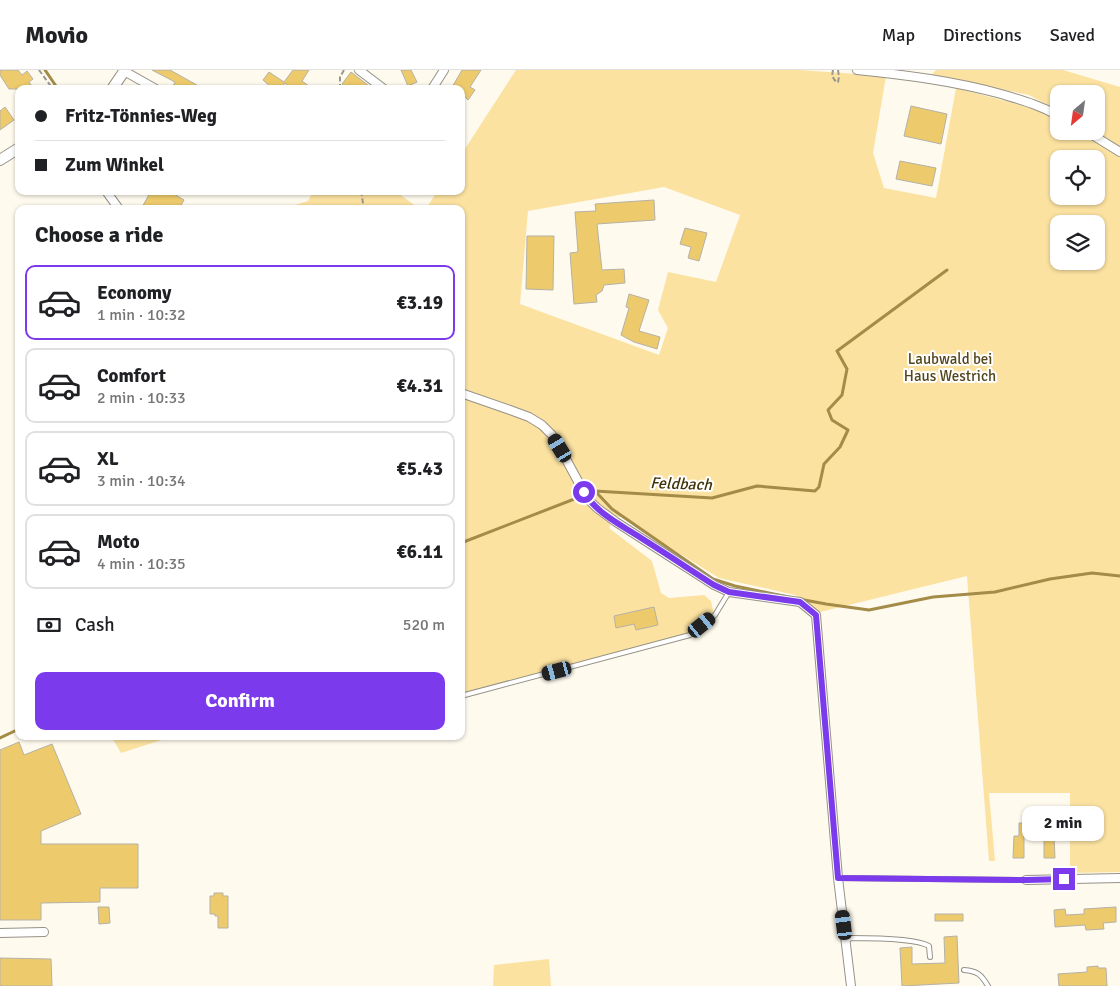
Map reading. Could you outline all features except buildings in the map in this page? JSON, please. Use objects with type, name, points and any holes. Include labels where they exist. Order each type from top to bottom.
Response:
[{"type":"street","points":[[115,85],[125,70],[149,85]]},
{"type":"street","points":[[359,70],[379,85]]},
{"type":"street","points":[[435,85],[444,70]]},
{"type":"street","points":[[857,70],[953,83],[1040,105],[1050,111]]},
{"type":"street","points":[[1101,140],[1120,152]]},
{"type":"street","points":[[0,160],[15,151]]},
{"type":"street","points":[[109,195],[117,205]]},
{"type":"street","points":[[465,394],[529,417],[542,424],[560,448],[585,495],[597,508],[714,585],[729,592],[800,602],[816,615],[838,878],[851,986]]},
{"type":"street","points":[[1026,880],[1120,878]]},
{"type":"street","points":[[0,933],[44,932]]},
{"type":"lane","points":[[465,695],[690,635],[714,615],[729,592]]},
{"type":"lane","points":[[838,878],[1026,880]]},
{"type":"lane","points":[[846,941],[851,938],[911,941],[929,946],[930,957]]},
{"type":"lane","points":[[964,970],[974,971],[988,986]]},
{"type":"path","points":[[40,70],[50,85]]},
{"type":"path","points":[[340,85],[340,76],[344,70]]},
{"type":"path","points":[[833,70],[832,76],[836,82],[839,80],[838,70]]},
{"type":"green space","name":"Laubwald bei Haus Westrich","points":[[516,70],[799,70],[886,76],[873,153],[884,188],[936,198],[956,88],[1036,109],[1050,116],[1050,140],[1092,140],[1097,143],[1099,140],[1105,140],[1105,85],[1050,85],[1050,106],[1029,95],[931,75],[936,70],[1063,70],[1120,87],[1120,872],[1070,873],[1070,793],[989,793],[995,861],[989,861],[967,576],[820,612],[795,595],[719,578],[621,517],[615,517],[609,528],[652,561],[661,593],[669,598],[704,595],[711,601],[714,615],[690,633],[465,693],[465,205],[428,205],[435,195],[465,195],[465,149]],"holes":[[[664,187],[740,215],[716,282],[668,272],[658,310],[668,328],[659,355],[520,304],[528,211]]]},
{"type":"green space","points":[[311,195],[401,195],[414,205],[295,205],[308,201]]},
{"type":"green space","points":[[113,740],[162,740],[121,753]]},
{"type":"green space","points":[[549,959],[551,986],[493,986],[494,965]]},
{"type":"waterway","points":[[45,70],[55,85]]},
{"type":"waterway","name":"Feldbach","points":[[465,541],[595,491],[712,498],[757,486],[815,491],[819,487],[824,464],[840,447],[848,430],[832,420],[828,410],[842,395],[847,369],[837,351],[947,270]]},
{"type":"waterway","points":[[596,492],[612,509],[713,579],[735,586],[788,597]]},
{"type":"waterway","points":[[799,599],[869,610],[933,597],[995,592],[1050,579],[1092,573],[1120,576]]},
{"type":"waterway","name":"Feldbach","points":[[0,738],[15,731]]},
{"type":"route","points":[[584,492],[597,508],[616,522],[714,585],[729,592],[800,602],[816,615],[838,878],[1064,879]]}]
